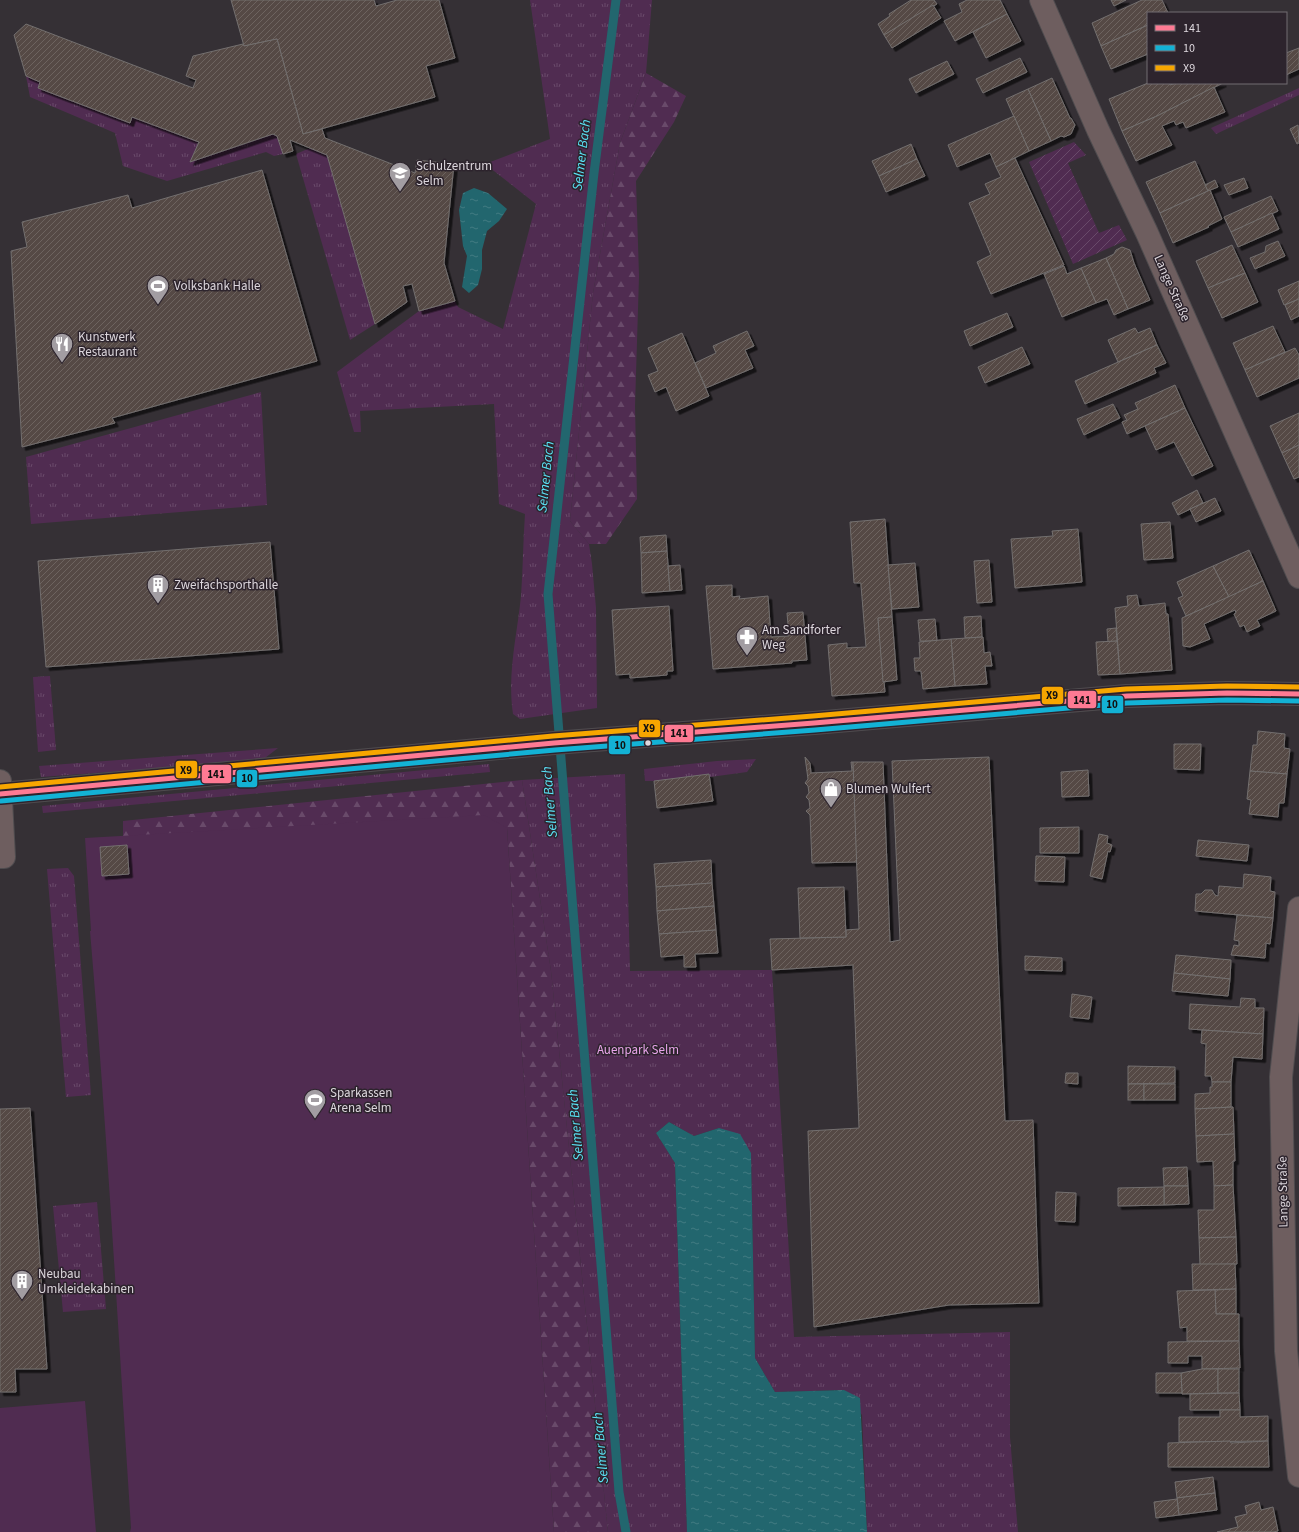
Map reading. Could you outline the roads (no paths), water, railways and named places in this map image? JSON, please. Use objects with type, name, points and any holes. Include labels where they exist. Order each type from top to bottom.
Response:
[{"type":"street","name":"Lange Straße","points":[[1042,0],[1098,130],[1147,233],[1299,577]]},
{"type":"street","points":[[0,857],[4,857],[0,789],[964,711],[1128,696],[1227,693],[1299,694]]},
{"type":"street","name":"Lange Straße","points":[[1299,908],[1281,1077],[1286,1351],[1299,1476]]},
{"type":"water","points":[[474,188],[488,193],[507,209],[499,221],[487,231],[482,250],[482,269],[478,285],[469,293],[462,287],[467,256],[463,246],[459,210],[463,193]]},
{"type":"water","points":[[669,1122],[694,1136],[719,1128],[740,1134],[751,1153],[755,1358],[775,1392],[844,1390],[860,1398],[867,1532],[687,1532],[675,1163],[656,1133]]},
{"type":"waterway","name":"Selmer Bach","points":[[616,0],[594,173],[548,594],[619,1492],[626,1532]]},
{"type":"place","name":"Schulzentrum Selm","points":[[400,192]]},
{"type":"place","name":"Volksbank Halle","points":[[158,306]]},
{"type":"place","name":"Kunstwerk Restaurant","points":[[62,364]]},
{"type":"place","name":"Zweifachsporthalle","points":[[158,604]]},
{"type":"place","name":"Am Sandforter Weg","points":[[747,656]]},
{"type":"place","name":"Blumen Wulfert","points":[[831,808]]},
{"type":"place","name":"Sparkassen Arena Selm","points":[[315,1120]]},
{"type":"place","name":"Neubau Umkleidekabinen","points":[[22,1300]]},
{"type":"park label","name":"Auenpark Selm","points":[[638,1050]]}]
